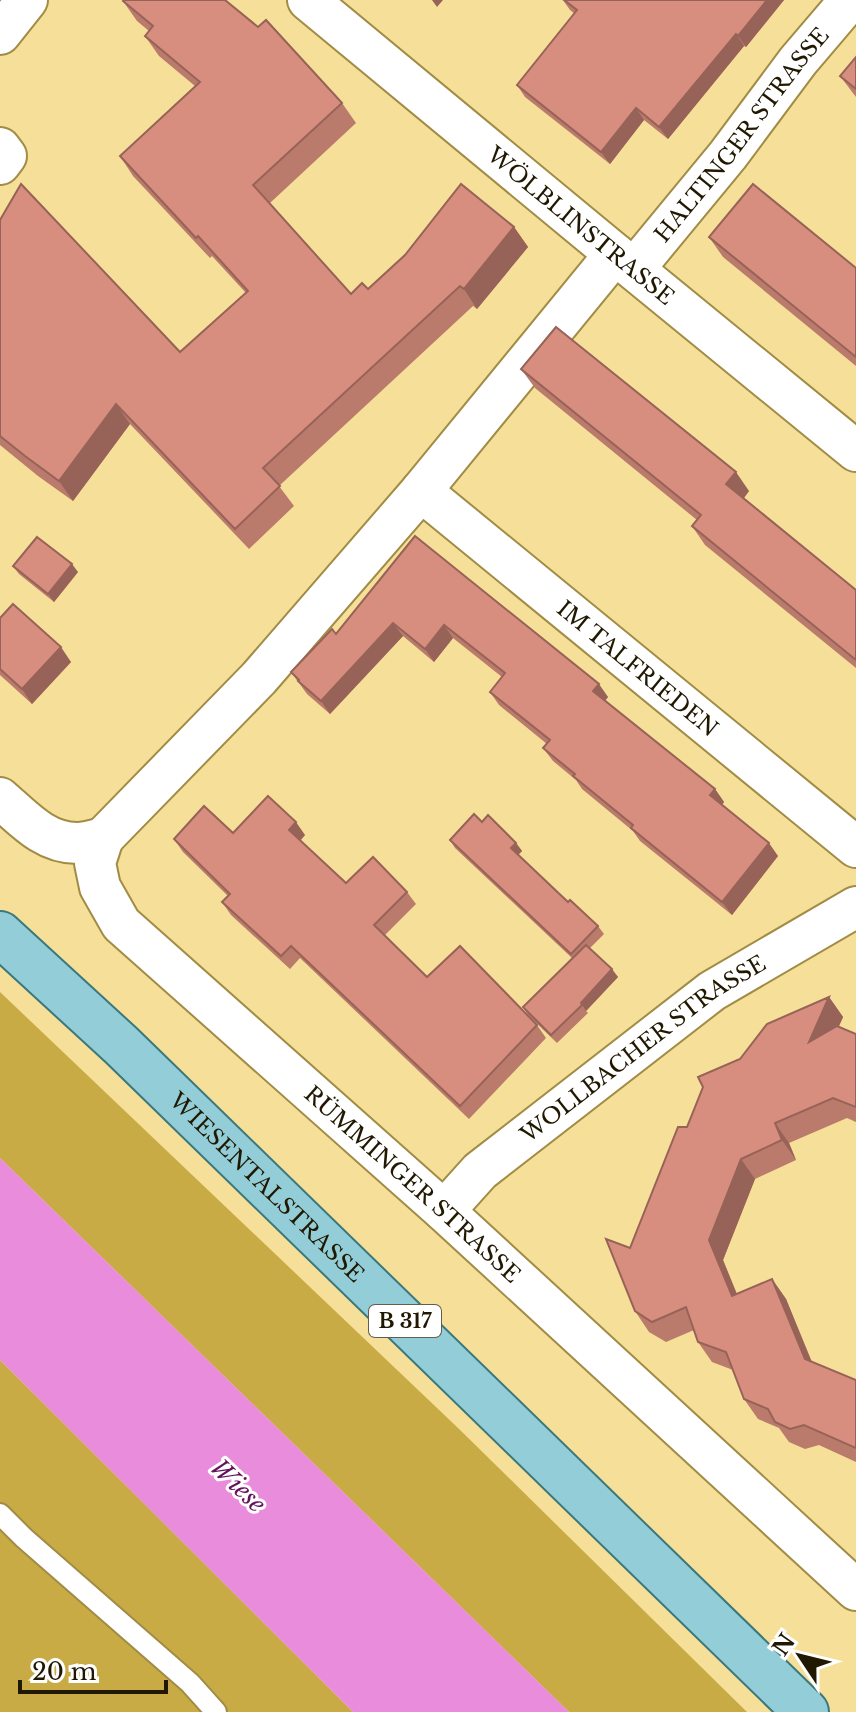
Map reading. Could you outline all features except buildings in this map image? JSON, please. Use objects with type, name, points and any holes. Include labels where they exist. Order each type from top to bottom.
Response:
[{"type":"main road","name":"WIESENTALSTRASSE","points":[[0,934],[121,1045],[806,1712]]},
{"type":"street","points":[[0,34],[27,0]]},
{"type":"street","name":"WÖLBLINSTRASSE","points":[[308,0],[856,451]]},
{"type":"street","name":"HALTINGER STRASSE","points":[[103,838],[259,678],[624,262],[728,155],[798,61],[850,0]]},
{"type":"street","points":[[0,148],[6,156],[0,164]]},
{"type":"street","name":"IM TALFRIEDEN","points":[[421,491],[856,847]]},
{"type":"street","points":[[0,798],[42,834],[59,841],[80,843],[103,838]]},
{"type":"street","name":"RÜMMINGER STRASSE","points":[[103,838],[95,863],[100,887],[121,924],[444,1211],[856,1590]]},
{"type":"street","name":"WOLLBACHER STRASSE","points":[[444,1211],[480,1171],[712,991],[856,907]]},
{"type":"lane","points":[[0,1514],[190,1683],[216,1712]]},
{"type":"shaded area","points":[[0,992],[457,1427],[747,1712],[569,1712],[0,1158]]},
{"type":"shaded area","points":[[0,1360],[353,1712],[0,1712]]},
{"type":"water","name":"Wiese","points":[[0,1158],[569,1712],[353,1712],[0,1360]]}]
